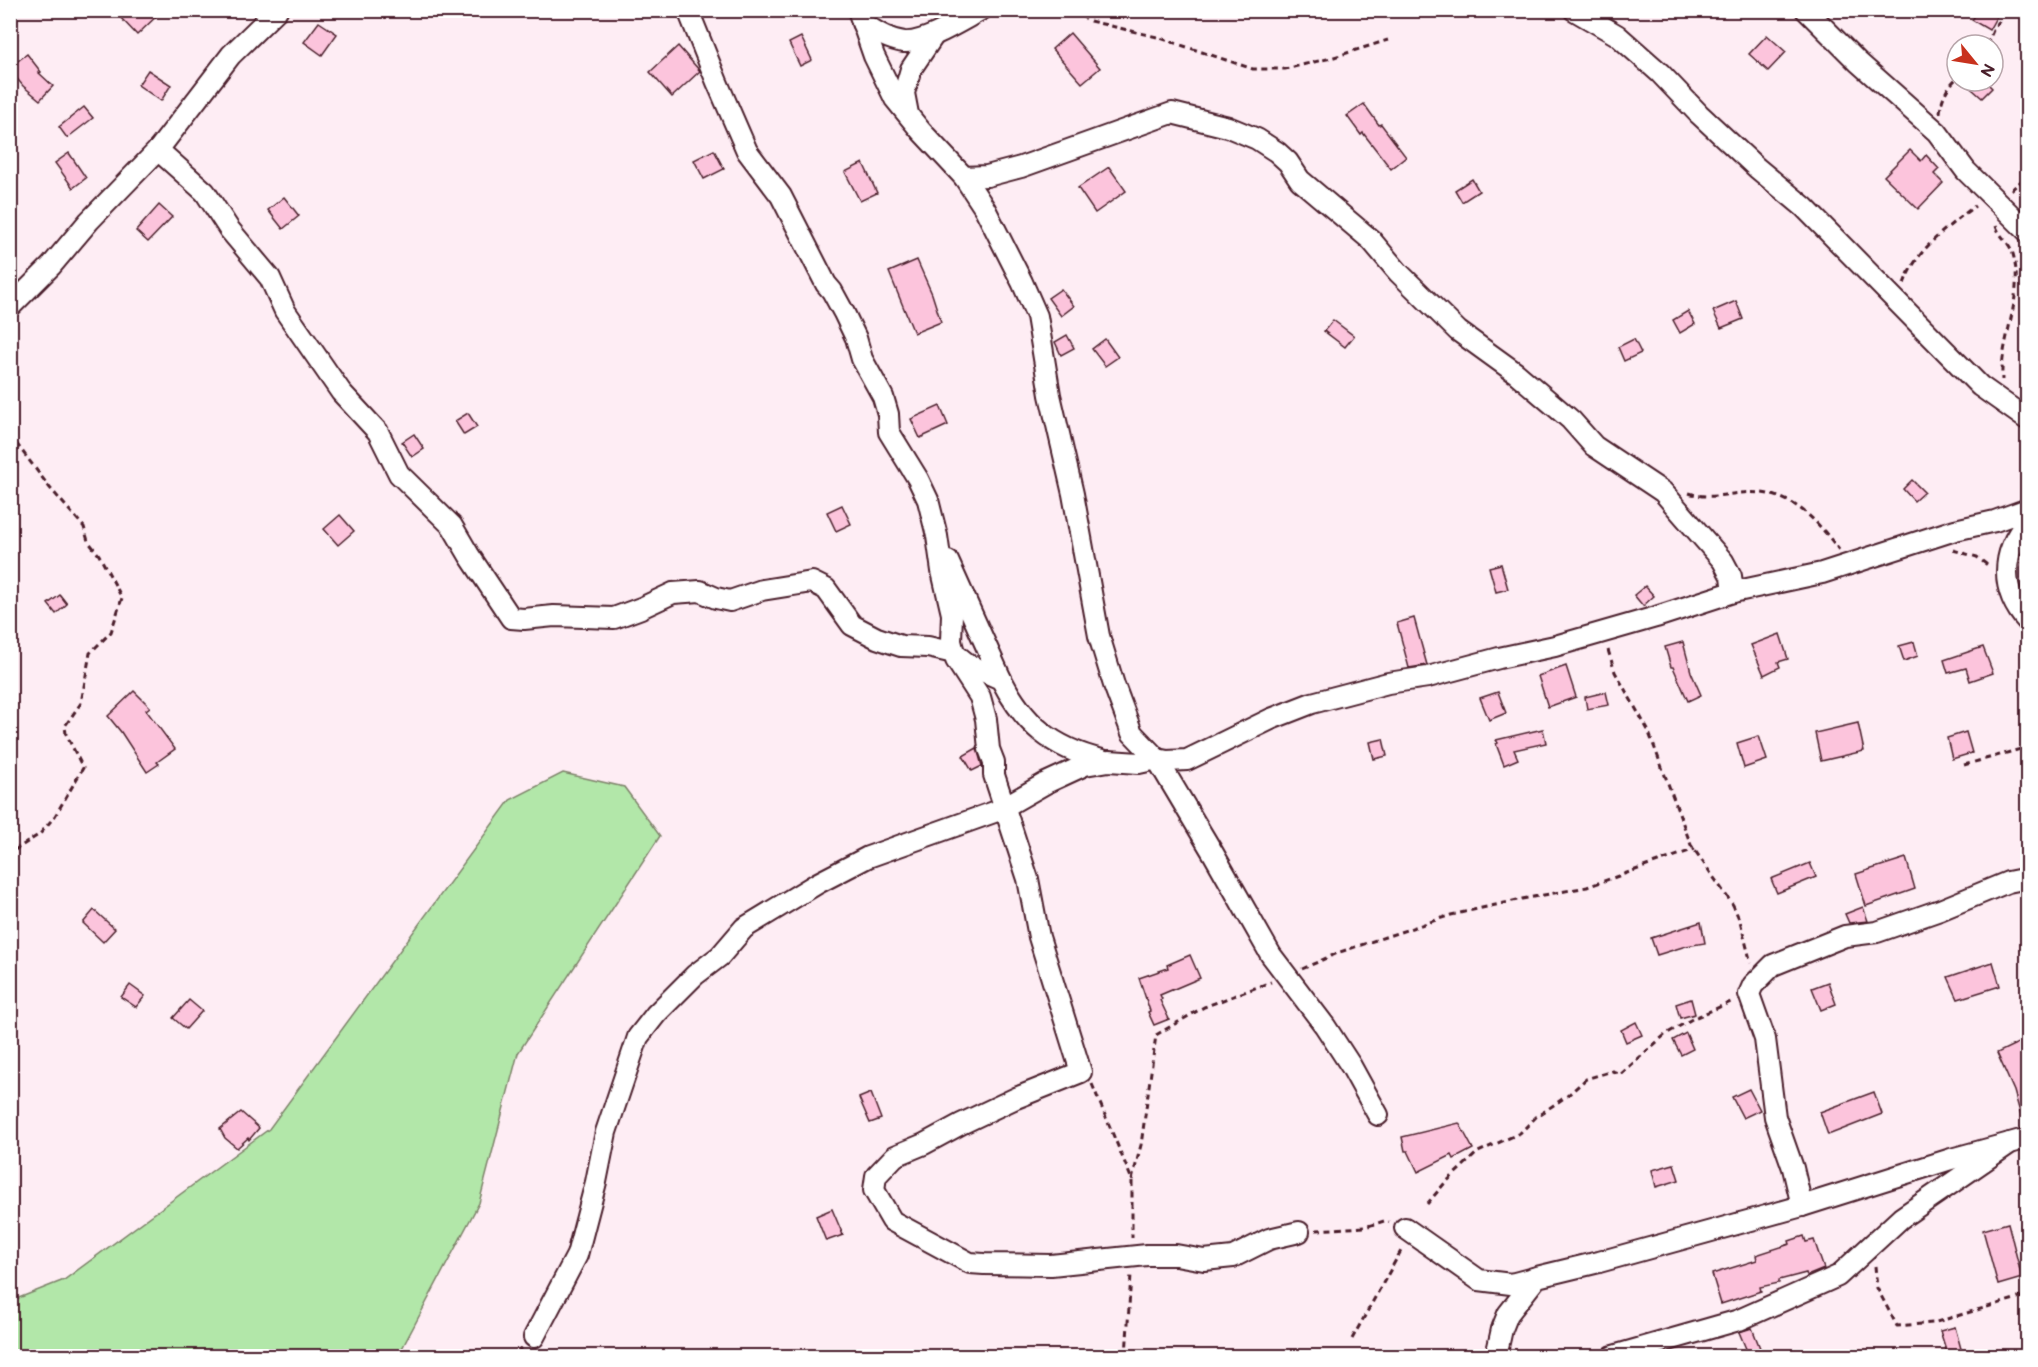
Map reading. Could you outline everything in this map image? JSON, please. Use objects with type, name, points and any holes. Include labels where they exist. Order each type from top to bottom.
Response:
[{"type":"street","points":[[10,307],[158,150],[231,55],[277,10]]},
{"type":"street","points":[[688,10],[747,151],[781,196],[826,284],[844,313],[856,338],[862,359],[883,397],[888,414],[889,432],[918,478],[928,500],[952,614],[951,641],[954,653],[956,660],[980,697],[986,719],[989,749],[994,762],[994,775],[1028,879],[1039,938],[1081,1072],[1016,1098],[895,1156],[876,1176],[874,1190],[892,1221],[970,1263],[1051,1265],[1132,1256],[1176,1255],[1204,1260],[1233,1257],[1269,1239],[1299,1232]]},
{"type":"street","points":[[860,17],[889,39],[906,42],[934,35],[981,10]]},
{"type":"street","points":[[1574,10],[1617,35],[1757,168],[1804,207],[1980,386],[2028,420]]},
{"type":"street","points":[[1806,10],[1858,62],[1937,132],[1966,171],[2028,232]]},
{"type":"street","points":[[860,17],[874,56],[895,99],[964,177],[990,219],[1037,316],[1050,395],[1073,494],[1099,636],[1132,733],[1157,759],[1271,955],[1351,1066],[1378,1115]]},
{"type":"street","points":[[909,115],[904,93],[911,69],[934,35]]},
{"type":"street","points":[[964,177],[987,176],[1021,167],[1172,113],[1204,119],[1257,139],[1277,152],[1288,162],[1300,180],[1371,240],[1398,272],[1458,331],[1516,373],[1571,420],[1594,446],[1663,492],[1723,561],[1731,576],[1733,592]]},
{"type":"street","points":[[158,150],[206,192],[229,229],[270,278],[285,310],[341,392],[378,432],[399,474],[452,526],[511,618],[554,616],[614,618],[673,593],[700,591],[730,601],[762,591],[812,582],[826,589],[852,625],[877,638],[901,646],[928,647],[954,653],[969,665],[1001,679]]},
{"type":"street","points":[[937,536],[1012,702],[1031,725],[1079,754],[1109,761],[1139,763],[1157,759],[1187,760],[1271,720],[1312,703],[1346,693],[1428,677],[1602,632],[1733,592],[1822,573],[2028,509]]},
{"type":"street","points":[[2028,521],[2019,531],[2008,556],[2006,580],[2018,612],[2028,622]]},
{"type":"street","points":[[534,1337],[577,1255],[606,1132],[638,1037],[656,1014],[695,975],[720,956],[744,927],[774,909],[868,857],[1004,807],[1046,783],[1085,765],[1109,761]]},
{"type":"street","points":[[1802,1206],[1793,1168],[1775,1117],[1765,1039],[1749,994],[1753,985],[1773,965],[1845,936],[1877,932],[1940,910],[2008,882],[2028,878]]},
{"type":"street","points":[[1405,1228],[1479,1280],[1511,1284],[1802,1206],[1951,1159],[2019,1141]]},
{"type":"street","points":[[1613,1356],[1739,1320],[1838,1276],[1902,1218],[2019,1141]]},
{"type":"street","points":[[1496,1356],[1508,1314],[1537,1277]]},
{"type":"path","points":[[1072,10],[1090,21],[1157,37],[1253,69],[1285,69],[1331,58],[1388,40]]},
{"type":"path","points":[[1992,33],[2008,10]]},
{"type":"path","points":[[1942,138],[1941,104],[1946,93]]},
{"type":"path","points":[[2003,402],[2004,346],[2015,303],[2016,289],[2013,252],[1997,230],[1993,214],[2020,179],[2028,175]]},
{"type":"path","points":[[1903,306],[1902,291],[1909,269],[1931,243],[1984,199],[2000,203]]},
{"type":"path","points":[[10,435],[50,488],[84,527],[88,541],[99,555],[122,598],[111,632],[90,653],[81,703],[65,726],[66,734],[83,768],[56,816],[40,834],[10,853]]},
{"type":"path","points":[[1688,493],[1715,497],[1763,492],[1792,502],[1814,520],[1849,564]]},
{"type":"path","points":[[1952,550],[1977,557],[2006,580]]},
{"type":"path","points":[[1427,1204],[1444,1184],[1478,1152],[1520,1133],[1536,1117],[1567,1096],[1586,1079],[1612,1071],[1621,1074],[1666,1034],[1692,1019],[1749,994],[1748,978],[1751,961],[1740,921],[1733,905],[1691,844],[1648,730],[1615,672],[1602,632]]},
{"type":"path","points":[[1964,765],[2028,747]]},
{"type":"path","points":[[1126,1356],[1132,1256],[1132,1180],[1142,1145],[1156,1035],[1204,1007],[1286,977],[1340,952],[1451,915],[1587,887],[1695,849]]},
{"type":"path","points":[[1081,1072],[1090,1078],[1132,1180]]},
{"type":"path","points":[[1299,1232],[1365,1227],[1384,1221],[1405,1228],[1408,1240],[1352,1339]]},
{"type":"path","points":[[1874,1256],[1877,1288],[1897,1326],[1933,1323],[2028,1295]]},
{"type":"green space","points":[[563,773],[624,787],[660,836],[518,1053],[479,1203],[398,1356],[11,1356],[11,1301],[64,1280],[269,1129],[510,800]]},
{"type":"building","points":[[127,10],[163,10],[137,35],[120,17]]},
{"type":"building","points":[[1979,10],[2000,10],[1989,30],[1972,20]]},
{"type":"building","points":[[319,22],[337,34],[322,55],[304,42]]},
{"type":"building","points":[[1070,33],[1100,68],[1082,83],[1052,49]]},
{"type":"building","points":[[1767,35],[1786,52],[1768,71],[1749,54]]},
{"type":"building","points":[[801,37],[812,60],[800,66],[789,43]]},
{"type":"building","points":[[678,46],[700,71],[672,97],[650,72]]},
{"type":"building","points":[[27,54],[41,72],[39,73],[53,86],[40,100],[23,86],[10,70],[10,67]]},
{"type":"building","points":[[148,70],[171,85],[161,101],[138,85]]},
{"type":"building","points":[[1976,93],[1987,93],[1982,98]]},
{"type":"building","points":[[1364,104],[1406,157],[1391,169],[1347,116]]},
{"type":"building","points":[[84,107],[93,118],[67,138],[59,127]]},
{"type":"building","points":[[714,150],[724,169],[704,179],[694,160]]},
{"type":"building","points":[[1910,150],[1921,161],[1926,155],[1939,169],[1934,174],[1943,183],[1918,209],[1884,176]]},
{"type":"building","points":[[69,153],[86,178],[73,188],[55,163]]},
{"type":"building","points":[[863,163],[877,193],[860,201],[845,172]]},
{"type":"building","points":[[1109,167],[1126,191],[1095,213],[1078,188]]},
{"type":"building","points":[[1472,179],[1479,191],[1462,202],[1455,190]]},
{"type":"building","points":[[284,197],[299,216],[283,229],[268,210]]},
{"type":"building","points":[[159,205],[172,217],[148,242],[136,231]]},
{"type":"building","points":[[917,260],[941,322],[914,333],[889,272]]},
{"type":"building","points":[[1061,289],[1074,306],[1061,316],[1048,298]]},
{"type":"building","points":[[1736,301],[1743,319],[1721,328],[1713,311]]},
{"type":"building","points":[[1688,311],[1695,324],[1680,333],[1673,320]]},
{"type":"building","points":[[1333,320],[1354,336],[1345,347],[1324,331]]},
{"type":"building","points":[[1067,335],[1074,348],[1061,355],[1055,342]]},
{"type":"building","points":[[1105,339],[1118,357],[1105,366],[1092,349]]},
{"type":"building","points":[[1634,339],[1641,353],[1624,361],[1618,347]]},
{"type":"building","points":[[940,406],[948,425],[920,438],[911,419]]},
{"type":"building","points":[[468,413],[477,427],[464,435],[455,421]]},
{"type":"building","points":[[414,434],[424,449],[412,457],[402,442]]},
{"type":"building","points":[[1912,480],[1924,492],[1914,501],[1903,489]]},
{"type":"building","points":[[842,505],[851,524],[836,531],[827,512]]},
{"type":"building","points":[[340,515],[354,531],[338,545],[324,529]]},
{"type":"building","points":[[1501,564],[1508,589],[1496,592],[1489,567]]},
{"type":"building","points":[[1645,586],[1654,596],[1643,606],[1634,595]]},
{"type":"building","points":[[60,595],[67,604],[56,614],[48,604]]},
{"type":"building","points":[[1414,618],[1427,665],[1409,668],[1397,623]]},
{"type":"building","points":[[1780,634],[1788,659],[1778,662],[1780,667],[1764,675],[1751,645]]},
{"type":"building","points":[[1683,642],[1691,672],[1701,695],[1688,701],[1671,667],[1665,647]]},
{"type":"building","points":[[1914,642],[1918,656],[1904,661],[1899,646]]},
{"type":"building","points":[[1983,647],[1993,673],[1970,681],[1966,668],[1948,673],[1944,660]]},
{"type":"building","points":[[1566,666],[1576,697],[1548,707],[1538,676]]},
{"type":"building","points":[[134,691],[150,707],[146,710],[175,749],[147,772],[108,716]]},
{"type":"building","points":[[1498,692],[1506,713],[1489,720],[1480,698]]},
{"type":"building","points":[[1606,692],[1609,705],[1587,709],[1585,697]]},
{"type":"building","points":[[1858,723],[1864,751],[1821,761],[1815,733]]},
{"type":"building","points":[[1543,729],[1546,743],[1514,750],[1518,759],[1504,765],[1496,740]]},
{"type":"building","points":[[1966,732],[1972,753],[1952,759],[1947,738]]},
{"type":"building","points":[[1759,736],[1767,760],[1744,768],[1737,743]]},
{"type":"building","points":[[1383,739],[1387,756],[1374,759],[1370,742]]},
{"type":"building","points":[[977,748],[982,766],[972,771],[963,756]]},
{"type":"building","points":[[1906,858],[1915,889],[1866,906],[1856,874]]},
{"type":"building","points":[[1810,863],[1816,877],[1777,893],[1771,879]]},
{"type":"building","points":[[1863,907],[1868,921],[1849,923],[1845,914]]},
{"type":"building","points":[[94,910],[115,929],[103,942],[83,923]]},
{"type":"building","points":[[1701,922],[1705,943],[1657,955],[1651,938]]},
{"type":"building","points":[[1190,955],[1200,978],[1160,995],[1169,1019],[1154,1025],[1139,978],[1168,968],[1167,965]]},
{"type":"building","points":[[1993,962],[2000,986],[1958,999],[1948,977]]},
{"type":"building","points":[[1828,982],[1836,1004],[1821,1010],[1812,988]]},
{"type":"building","points":[[130,985],[145,996],[136,1007],[121,997]]},
{"type":"building","points":[[1691,999],[1695,1014],[1680,1018],[1676,1004]]},
{"type":"building","points":[[189,1000],[202,1011],[186,1029],[173,1018]]},
{"type":"building","points":[[1636,1022],[1642,1035],[1626,1042],[1621,1030]]},
{"type":"building","points":[[1686,1033],[1693,1049],[1681,1055],[1673,1040]]},
{"type":"building","points":[[2020,1042],[2028,1058],[2028,1126],[2024,1127],[2014,1091],[1997,1053]]},
{"type":"building","points":[[1749,1089],[1760,1110],[1743,1118],[1732,1097]]},
{"type":"building","points":[[1874,1092],[1882,1114],[1828,1135],[1820,1112]]},
{"type":"building","points":[[871,1093],[881,1119],[870,1123],[859,1098]]},
{"type":"building","points":[[241,1112],[259,1128],[249,1140],[248,1138],[237,1148],[225,1138],[220,1129]]},
{"type":"building","points":[[1459,1123],[1473,1149],[1454,1159],[1452,1155],[1418,1172],[1408,1151],[1405,1151],[1402,1137]]},
{"type":"building","points":[[1674,1164],[1679,1180],[1656,1187],[1652,1170]]},
{"type":"building","points":[[832,1209],[843,1235],[826,1241],[816,1216]]},
{"type":"building","points":[[2008,1223],[2022,1278],[1998,1285],[1983,1230]]},
{"type":"building","points":[[1804,1236],[1806,1242],[1814,1240],[1824,1269],[1807,1276],[1806,1273],[1779,1280],[1779,1283],[1760,1287],[1761,1291],[1721,1304],[1712,1274],[1757,1260],[1756,1255],[1790,1244],[1789,1241]]},
{"type":"building","points":[[1955,1327],[1963,1356],[1948,1356],[1940,1331]]},
{"type":"building","points":[[1752,1328],[1762,1353],[1749,1356],[1739,1332]]}]
